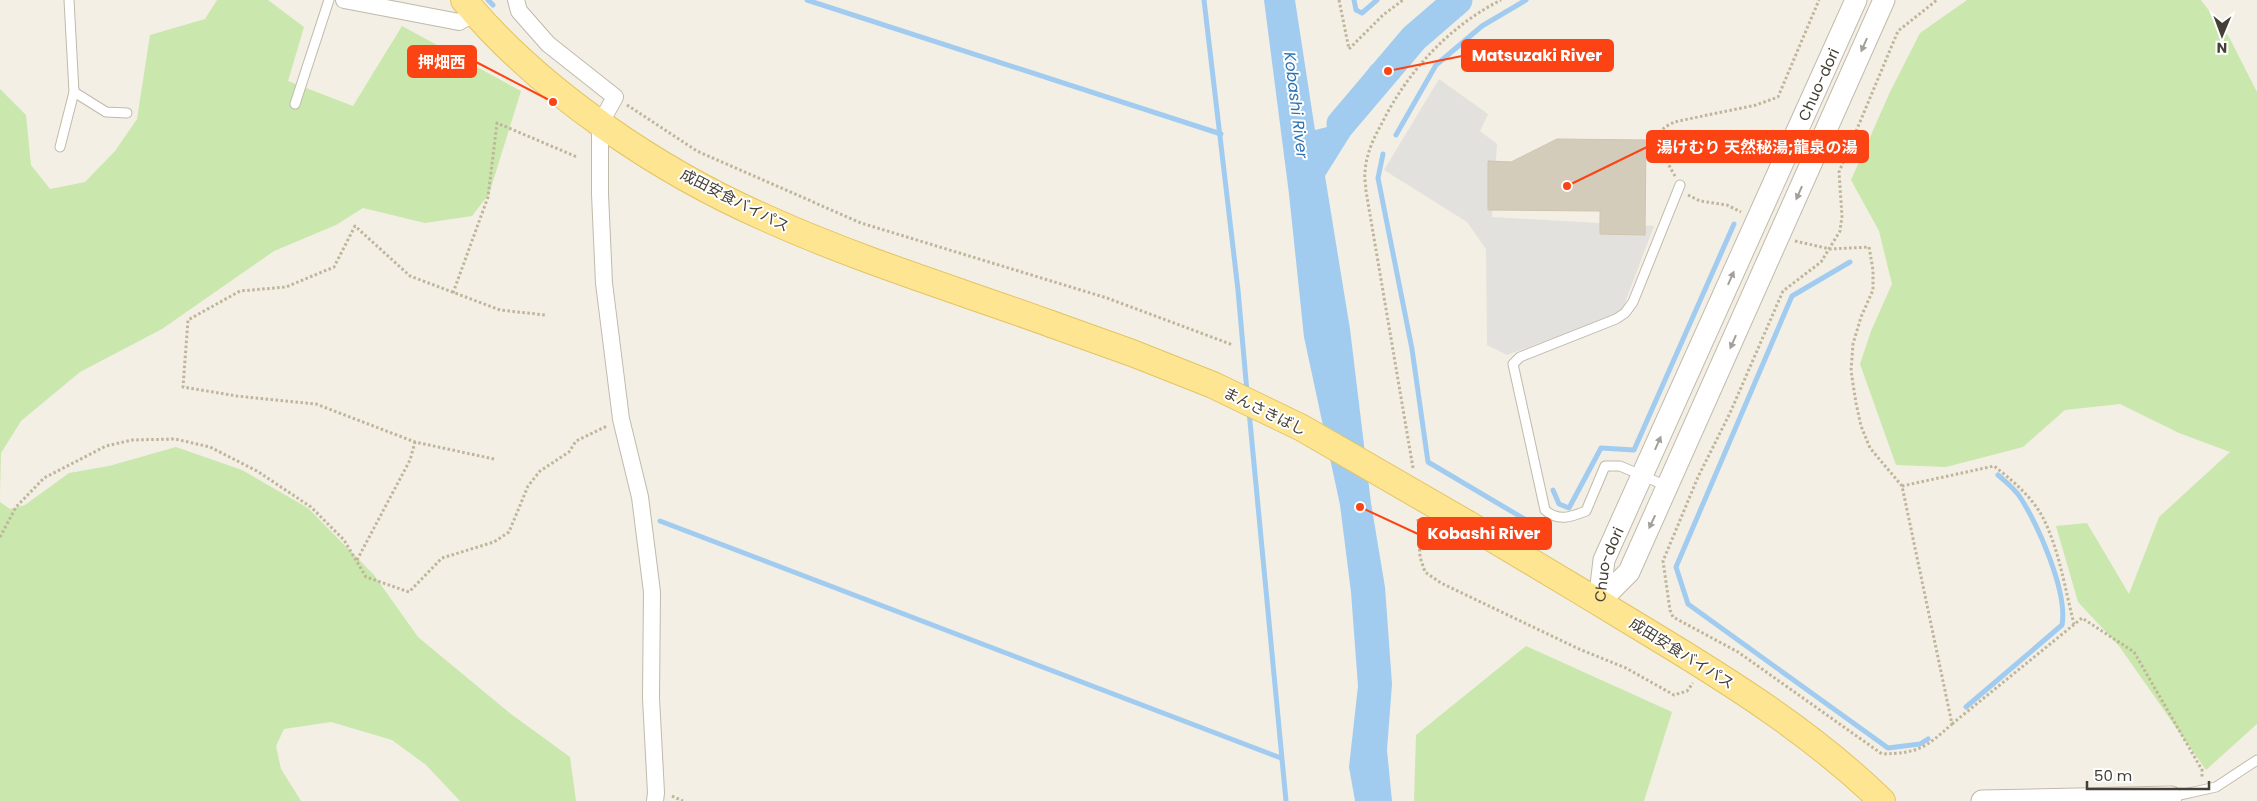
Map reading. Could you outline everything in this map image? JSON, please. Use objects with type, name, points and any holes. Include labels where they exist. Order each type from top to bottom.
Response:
[{"type":"main road","name":"成田安食バイパス","points":[[469,6],[523,60],[600,124],[700,184],[766,219],[831,245],[1051,324]]},
{"type":"main road","name":"まんさきばし","points":[[1051,324],[1132,353],[1231,394],[1302,428],[1468,524]]},
{"type":"main road","name":"成田安食バイパス","points":[[1468,524],[1750,695],[1819,746],[1882,801]]},
{"type":"street","points":[[344,0],[459,22],[469,6]]},
{"type":"street","points":[[516,0],[519,11],[548,44],[615,97],[600,124],[600,194],[604,283],[621,419],[640,498],[652,592],[651,698],[655,801]]},
{"type":"street","name":"Chuo-dori","points":[[1599,602],[1604,560],[1644,475],[1856,0]]},
{"type":"street","name":"Chuo-dori","points":[[1599,602],[1629,572],[1669,487],[1884,0]]},
{"type":"street","points":[[1982,801],[2176,799]]},
{"type":"lane","points":[[60,147],[74,92],[69,0]]},
{"type":"lane","points":[[295,104],[330,0]]},
{"type":"lane","points":[[74,92],[106,112],[127,113]]},
{"type":"lane","points":[[1669,487],[1620,466],[1605,466],[1586,511],[1570,518],[1552,516],[1545,510],[1512,364],[1520,358],[1625,314],[1633,302],[1680,184]]},
{"type":"lane","points":[[2176,799],[2216,787],[2257,760]]},
{"type":"path","points":[[1339,0],[1349,49],[1384,15],[1403,0]]},
{"type":"path","points":[[1413,473],[1366,191],[1365,171],[1372,143],[1391,105],[1409,77],[1431,52],[1456,29],[1501,0]]},
{"type":"path","points":[[1757,219],[1727,205],[1692,197],[1684,192],[1665,160],[1660,138],[1663,129],[1674,122],[1756,104],[1778,97],[1819,0]]},
{"type":"path","points":[[1937,0],[1898,31],[1839,172],[1842,216],[1840,231],[1821,262],[1783,291],[1730,413],[1698,477],[1663,561],[1670,610],[1673,617],[1738,652],[1882,754],[1903,754],[1928,746],[1952,724],[2082,618],[2134,652],[2202,770],[2203,790]]},
{"type":"path","points":[[615,97],[697,150],[861,223],[1107,298],[1233,345]]},
{"type":"path","points":[[453,293],[488,197],[497,123],[577,157]]},
{"type":"path","points":[[494,459],[414,442],[316,404],[237,396],[183,387],[188,320],[240,291],[286,287],[334,266],[355,226],[410,276],[500,310],[545,315]]},
{"type":"path","points":[[1782,231],[1796,241],[1830,249],[1868,247],[1873,270],[1873,290],[1861,317],[1853,344],[1851,371],[1861,426],[1870,448],[1902,486],[1952,724]]},
{"type":"path","points":[[0,537],[16,507],[44,478],[106,446],[132,440],[175,439],[210,447],[257,471],[311,507],[344,540],[366,577],[409,592],[442,558],[494,542],[509,532],[528,486],[540,471],[569,452],[576,441],[621,419]]},
{"type":"path","points":[[356,561],[410,460],[414,442]]},
{"type":"path","points":[[1902,486],[1994,466],[2018,485],[2042,516],[2056,552],[2074,624]]},
{"type":"path","points":[[1417,510],[1420,558],[1425,572],[1441,583],[1579,649],[1626,668],[1674,695],[1687,691],[1705,666]]},
{"type":"green space","points":[[217,0],[268,0],[304,27],[288,81],[353,106],[402,26],[521,91],[489,194],[472,216],[425,223],[363,208],[336,225],[274,251],[162,329],[80,372],[21,421],[1,453],[0,495],[0,89],[26,115],[31,165],[50,189],[85,182],[115,151],[137,119],[150,35],[205,19]]},
{"type":"green space","points":[[1967,0],[2201,0],[2229,37],[2257,92],[2257,724],[2206,770],[2119,646],[2078,602],[2056,526],[2087,523],[2129,594],[2159,517],[2230,452],[2179,433],[2120,404],[2065,410],[2023,447],[1946,467],[1896,465],[1860,364],[1871,331],[1892,284],[1879,231],[1851,180],[1890,92],[1920,33]]},
{"type":"green space","points":[[176,447],[242,470],[308,508],[374,575],[418,637],[511,714],[570,757],[576,801],[460,801],[426,765],[392,740],[331,722],[284,729],[276,746],[281,769],[301,801],[0,801],[0,502],[10,509],[25,505],[69,473],[109,466]]},
{"type":"green space","points":[[1526,646],[1672,712],[1644,801],[1414,801],[1416,735]]},
{"type":"shaded area","points":[[1439,79],[1488,114],[1480,131],[1497,144],[1492,217],[1654,226],[1621,313],[1507,355],[1487,345],[1486,249],[1467,222],[1384,170]]},
{"type":"water","points":[[1264,0],[1295,0],[1315,130],[1327,127],[1372,64],[1362,117],[1325,176],[1350,329],[1371,503],[1385,587],[1392,684],[1387,750],[1392,801],[1355,801],[1349,767],[1358,686],[1351,592],[1340,505],[1304,337],[1289,194]]},
{"type":"building","points":[[1557,139],[1646,140],[1645,235],[1600,234],[1600,211],[1488,210],[1488,161],[1511,162]]},
{"type":"waterway","points":[[488,0],[493,5]]},
{"type":"waterway","points":[[807,0],[1221,134]]},
{"type":"waterway","points":[[1204,0],[1238,290],[1247,392]]},
{"type":"waterway","points":[[1354,0],[1356,10],[1362,13],[1377,0]]},
{"type":"waterway","points":[[1341,124],[1414,38],[1458,0]]},
{"type":"waterway","points":[[1396,135],[1436,65],[1482,26],[1526,0]]},
{"type":"waterway","points":[[1383,154],[1378,178],[1412,349],[1428,462],[1543,530]]},
{"type":"waterway","points":[[1553,490],[1559,504],[1569,508],[1601,448],[1634,450],[1734,224]]},
{"type":"waterway","points":[[1850,262],[1792,296],[1676,567],[1688,604],[1888,748],[1920,744],[1928,739]]},
{"type":"waterway","points":[[1249,411],[1286,801]]},
{"type":"waterway","points":[[1966,707],[2062,625],[2063,611],[2056,577],[2043,541],[2020,497],[1998,475]]},
{"type":"waterway","points":[[660,521],[1281,758]]},
{"type":"place","name":"Matsuzaki River","points":[[1388,71]]},
{"type":"place","name":"押畑西","points":[[553,102]]},
{"type":"place","name":"湯けむり 天然秘湯;龍泉の湯","points":[[1567,186]]},
{"type":"place","name":"Kobashi River","points":[[1360,507]]}]
